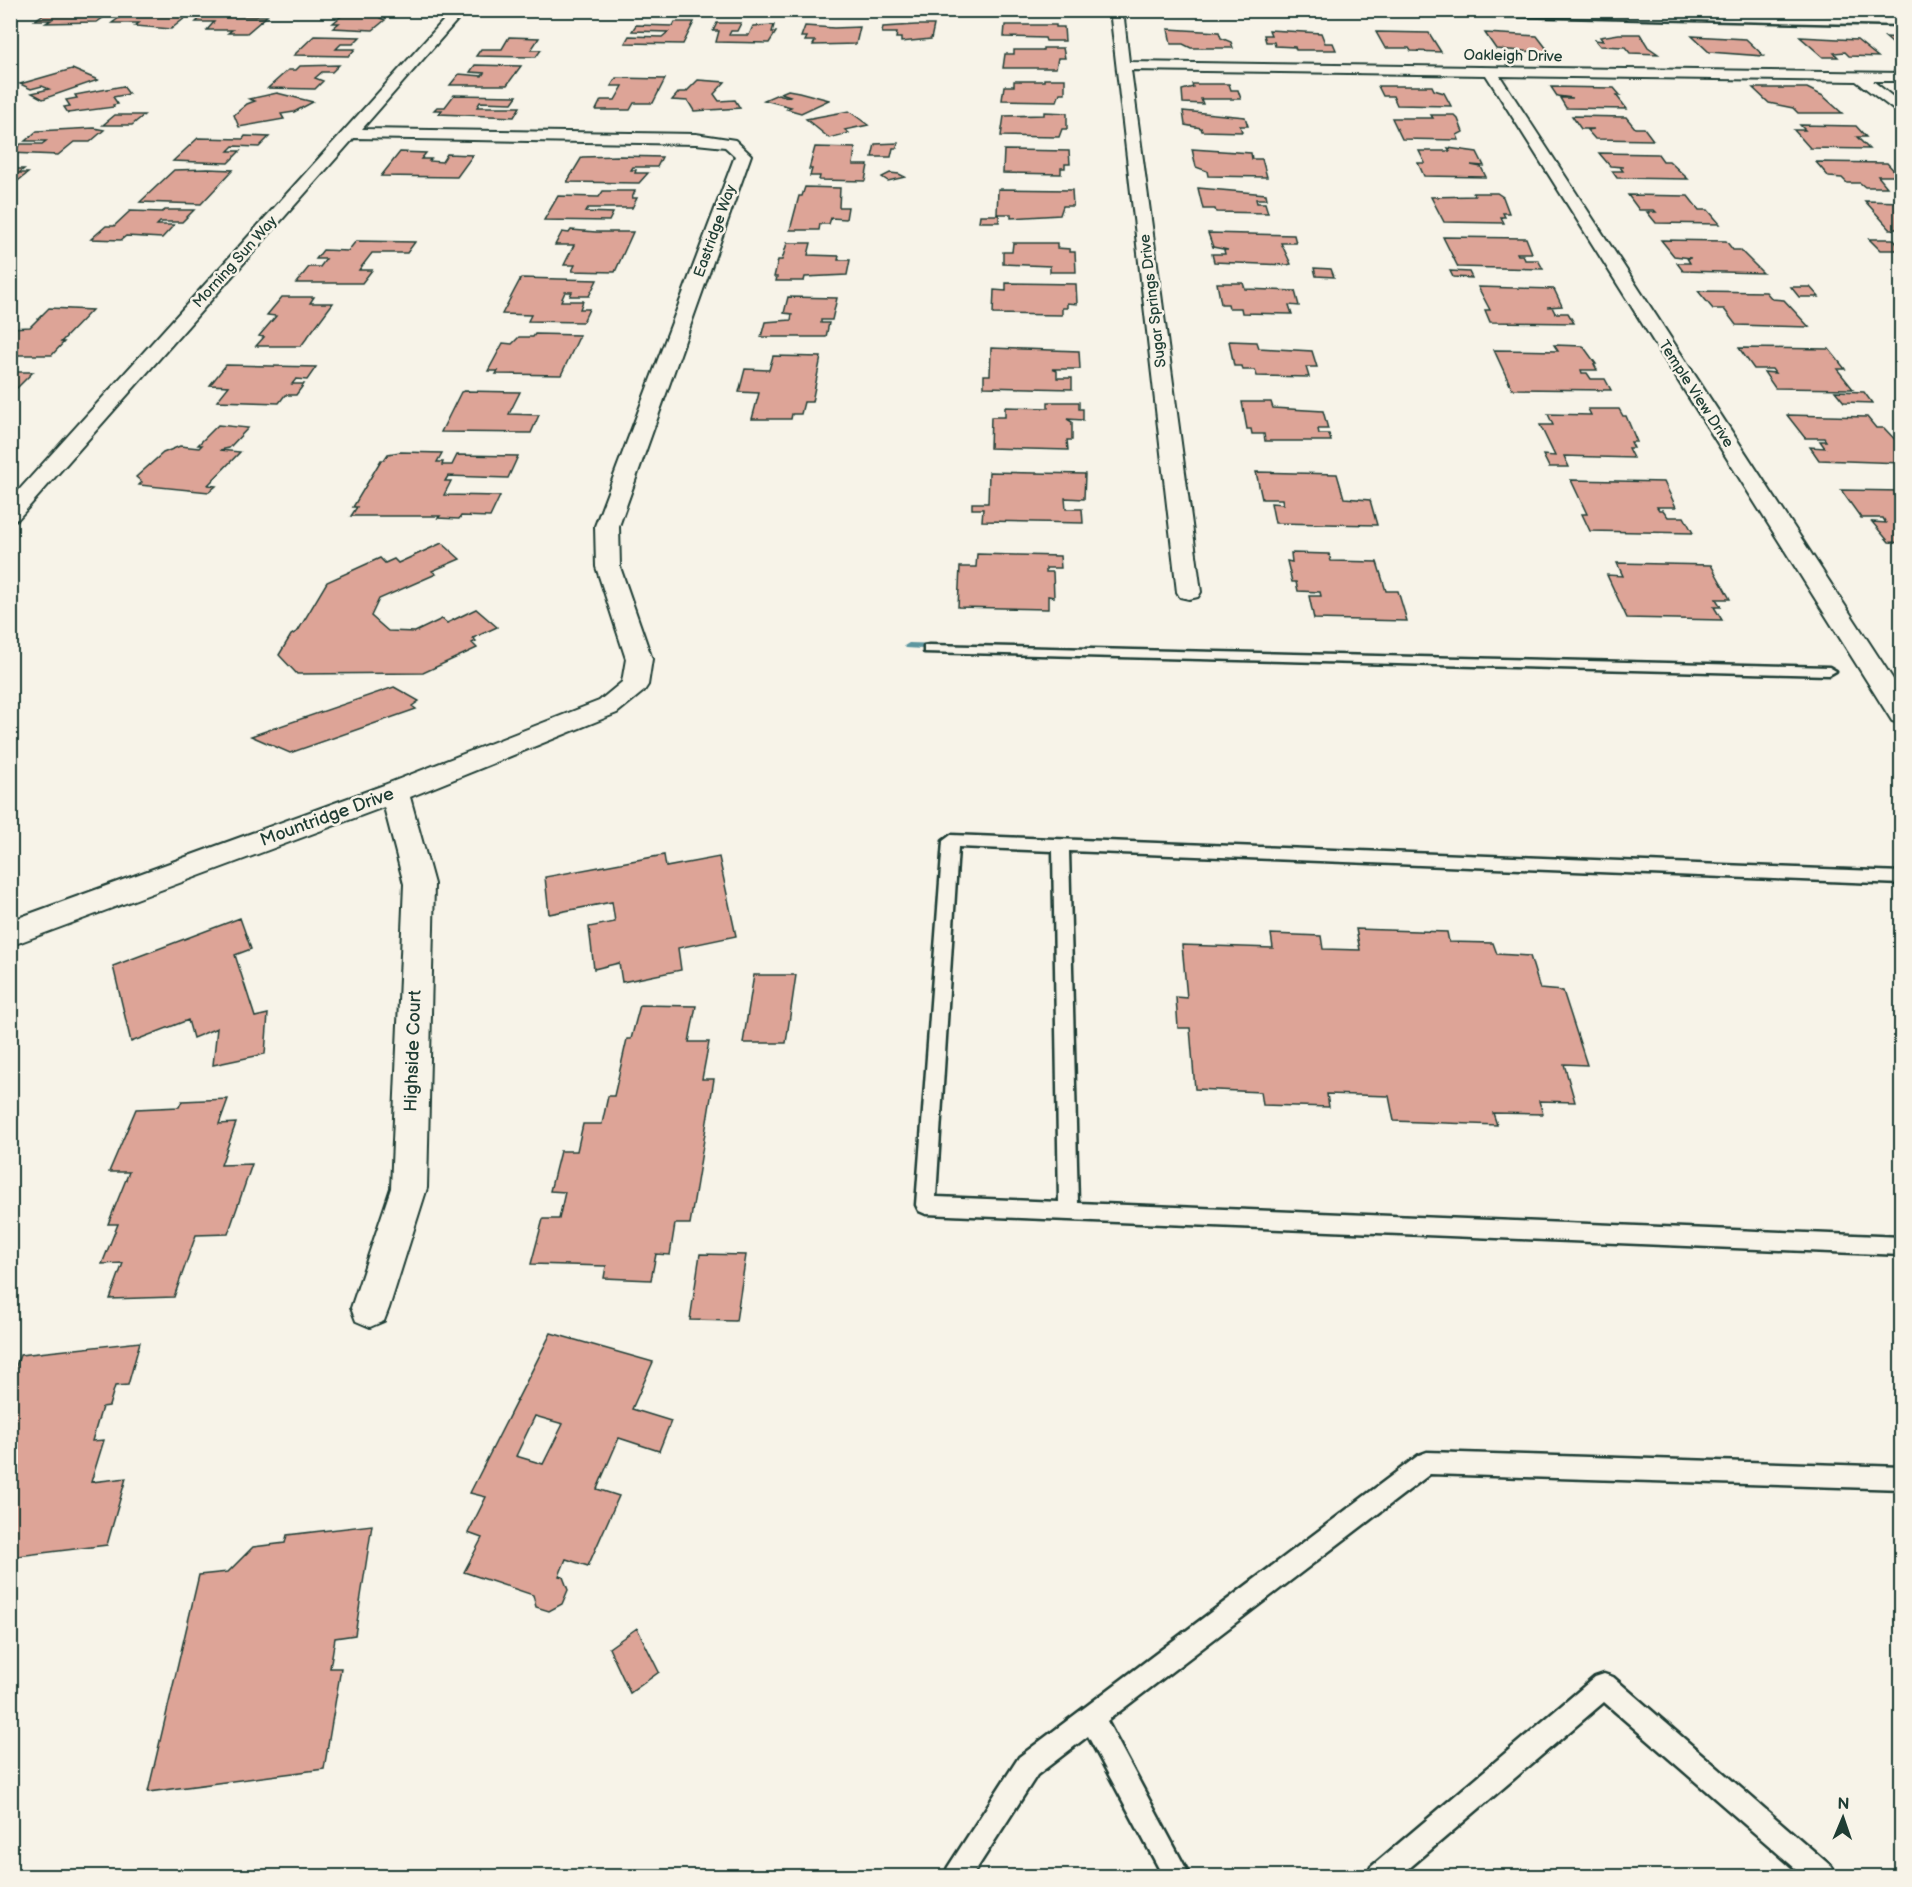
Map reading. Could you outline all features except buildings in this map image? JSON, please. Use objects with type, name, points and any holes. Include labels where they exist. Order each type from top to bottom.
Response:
[{"type":"street","name":"Morning Sun Way","points":[[10,514],[460,10]]},
{"type":"street","name":"Sugar Springs Drive","points":[[1116,10],[1189,592]]},
{"type":"street","points":[[1425,10],[1902,21]]},
{"type":"street","name":"Oakleigh Drive","points":[[1124,66],[1902,77]]},
{"type":"street","name":"Temple View Drive","points":[[1491,72],[1892,684],[1902,715]]},
{"type":"street","points":[[1860,77],[1902,112]]},
{"type":"street","name":"Eastridge Way","points":[[350,133],[696,139],[730,143],[743,154],[607,526],[608,567],[639,659],[635,685]]},
{"type":"street","name":"Mountridge Drive","points":[[10,934],[394,792],[608,707],[635,685]]},
{"type":"street","name":"Highside Court","points":[[370,1308],[408,1188],[419,884],[394,792]]},
{"type":"lane","points":[[929,649],[1828,671]]},
{"type":"lane","points":[[1902,878],[951,841],[926,1205],[1902,1246]]},
{"type":"lane","points":[[1061,845],[1069,1211]]},
{"type":"lane","points":[[957,1876],[1028,1766],[1427,1463],[1902,1478]]},
{"type":"lane","points":[[1380,1876],[1604,1686],[1823,1876]]},
{"type":"lane","points":[[1092,1718],[1177,1876]]},
{"type":"waterway","points":[[909,646],[940,647]]}]
